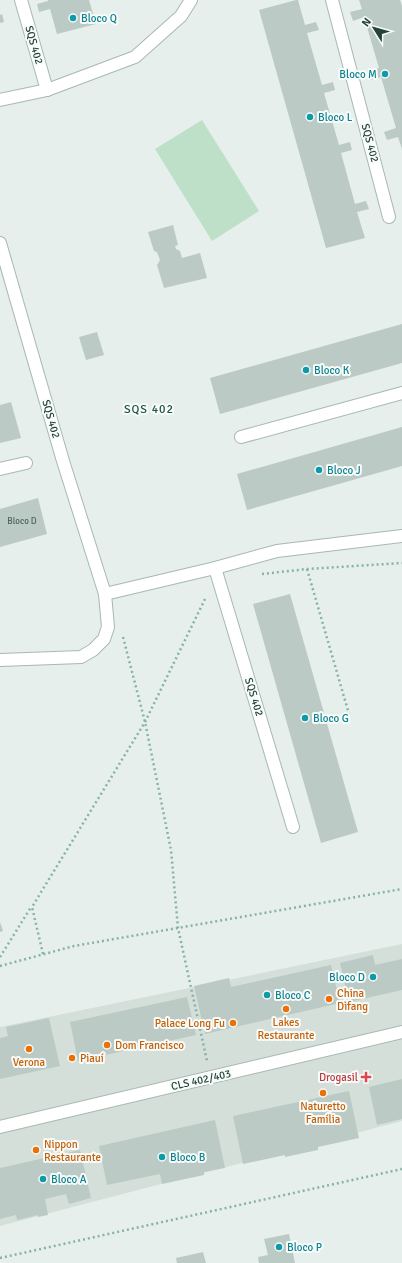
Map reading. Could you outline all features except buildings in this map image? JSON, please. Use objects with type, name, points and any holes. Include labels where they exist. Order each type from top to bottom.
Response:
[{"type":"street","name":"SQS 402","points":[[21,0],[47,90]]},
{"type":"street","points":[[0,100],[47,90],[135,57],[182,16],[191,0]]},
{"type":"street","name":"SQS 402","points":[[332,0],[389,217]]},
{"type":"street","name":"SQS 402","points":[[0,243],[63,461],[105,594],[108,627],[104,639],[93,650],[81,657],[0,660]]},
{"type":"street","points":[[241,437],[402,393]]},
{"type":"street","points":[[0,469],[26,463]]},
{"type":"street","points":[[105,594],[215,568],[277,551],[402,536]]},
{"type":"street","name":"SQS 402","points":[[215,568],[293,827]]},
{"type":"street","name":"CLS 402/403","points":[[0,1127],[402,1032]]},
{"type":"path","points":[[256,575],[307,568],[402,563]]},
{"type":"path","points":[[307,568],[349,714]]},
{"type":"path","points":[[0,957],[145,722],[214,582],[219,581]]},
{"type":"path","points":[[122,631],[145,722],[171,850],[178,928],[210,1077]]},
{"type":"path","points":[[0,966],[74,946],[402,889]]},
{"type":"path","points":[[32,907],[43,954]]},
{"type":"path","points":[[0,1258],[402,1169]]},
{"type":"shaded area","points":[[402,944],[402,1121],[0,1226],[0,1027]]},
{"type":"green space","points":[[202,120],[259,211],[212,241],[155,149]]},
{"type":"place","name":"Bloco Q","points":[[73,18]]},
{"type":"place","name":"Bloco M","points":[[385,74]]},
{"type":"place","name":"Bloco L","points":[[310,117]]},
{"type":"place","name":"Bloco K","points":[[306,370]]},
{"type":"place","name":"Bloco J","points":[[319,470]]},
{"type":"place","name":"Bloco G","points":[[305,718]]},
{"type":"place","name":"Bloco D","points":[[373,977]]},
{"type":"place","name":"Bloco C","points":[[267,995]]},
{"type":"place","name":"China Dìfang","points":[[329,999]]},
{"type":"place","name":"Lakes Restaurante","points":[[286,1009]]},
{"type":"place","name":"Palace Long Fu","points":[[233,1023]]},
{"type":"place","name":"Dom Francisco","points":[[107,1045]]},
{"type":"place","name":"Verona","points":[[29,1049]]},
{"type":"place","name":"Piauí","points":[[72,1058]]},
{"type":"place","name":"Drogasil","points":[[366,1077]]},
{"type":"place","name":"Naturetto Família","points":[[323,1093]]},
{"type":"place","name":"Nippon Restaurante","points":[[36,1150]]},
{"type":"place","name":"Bloco B","points":[[162,1157]]},
{"type":"place","name":"Bloco A","points":[[43,1179]]},
{"type":"place","name":"Bloco P","points":[[279,1247]]},
{"type":"district","name":"SQS 402","points":[[149,409]]}]
